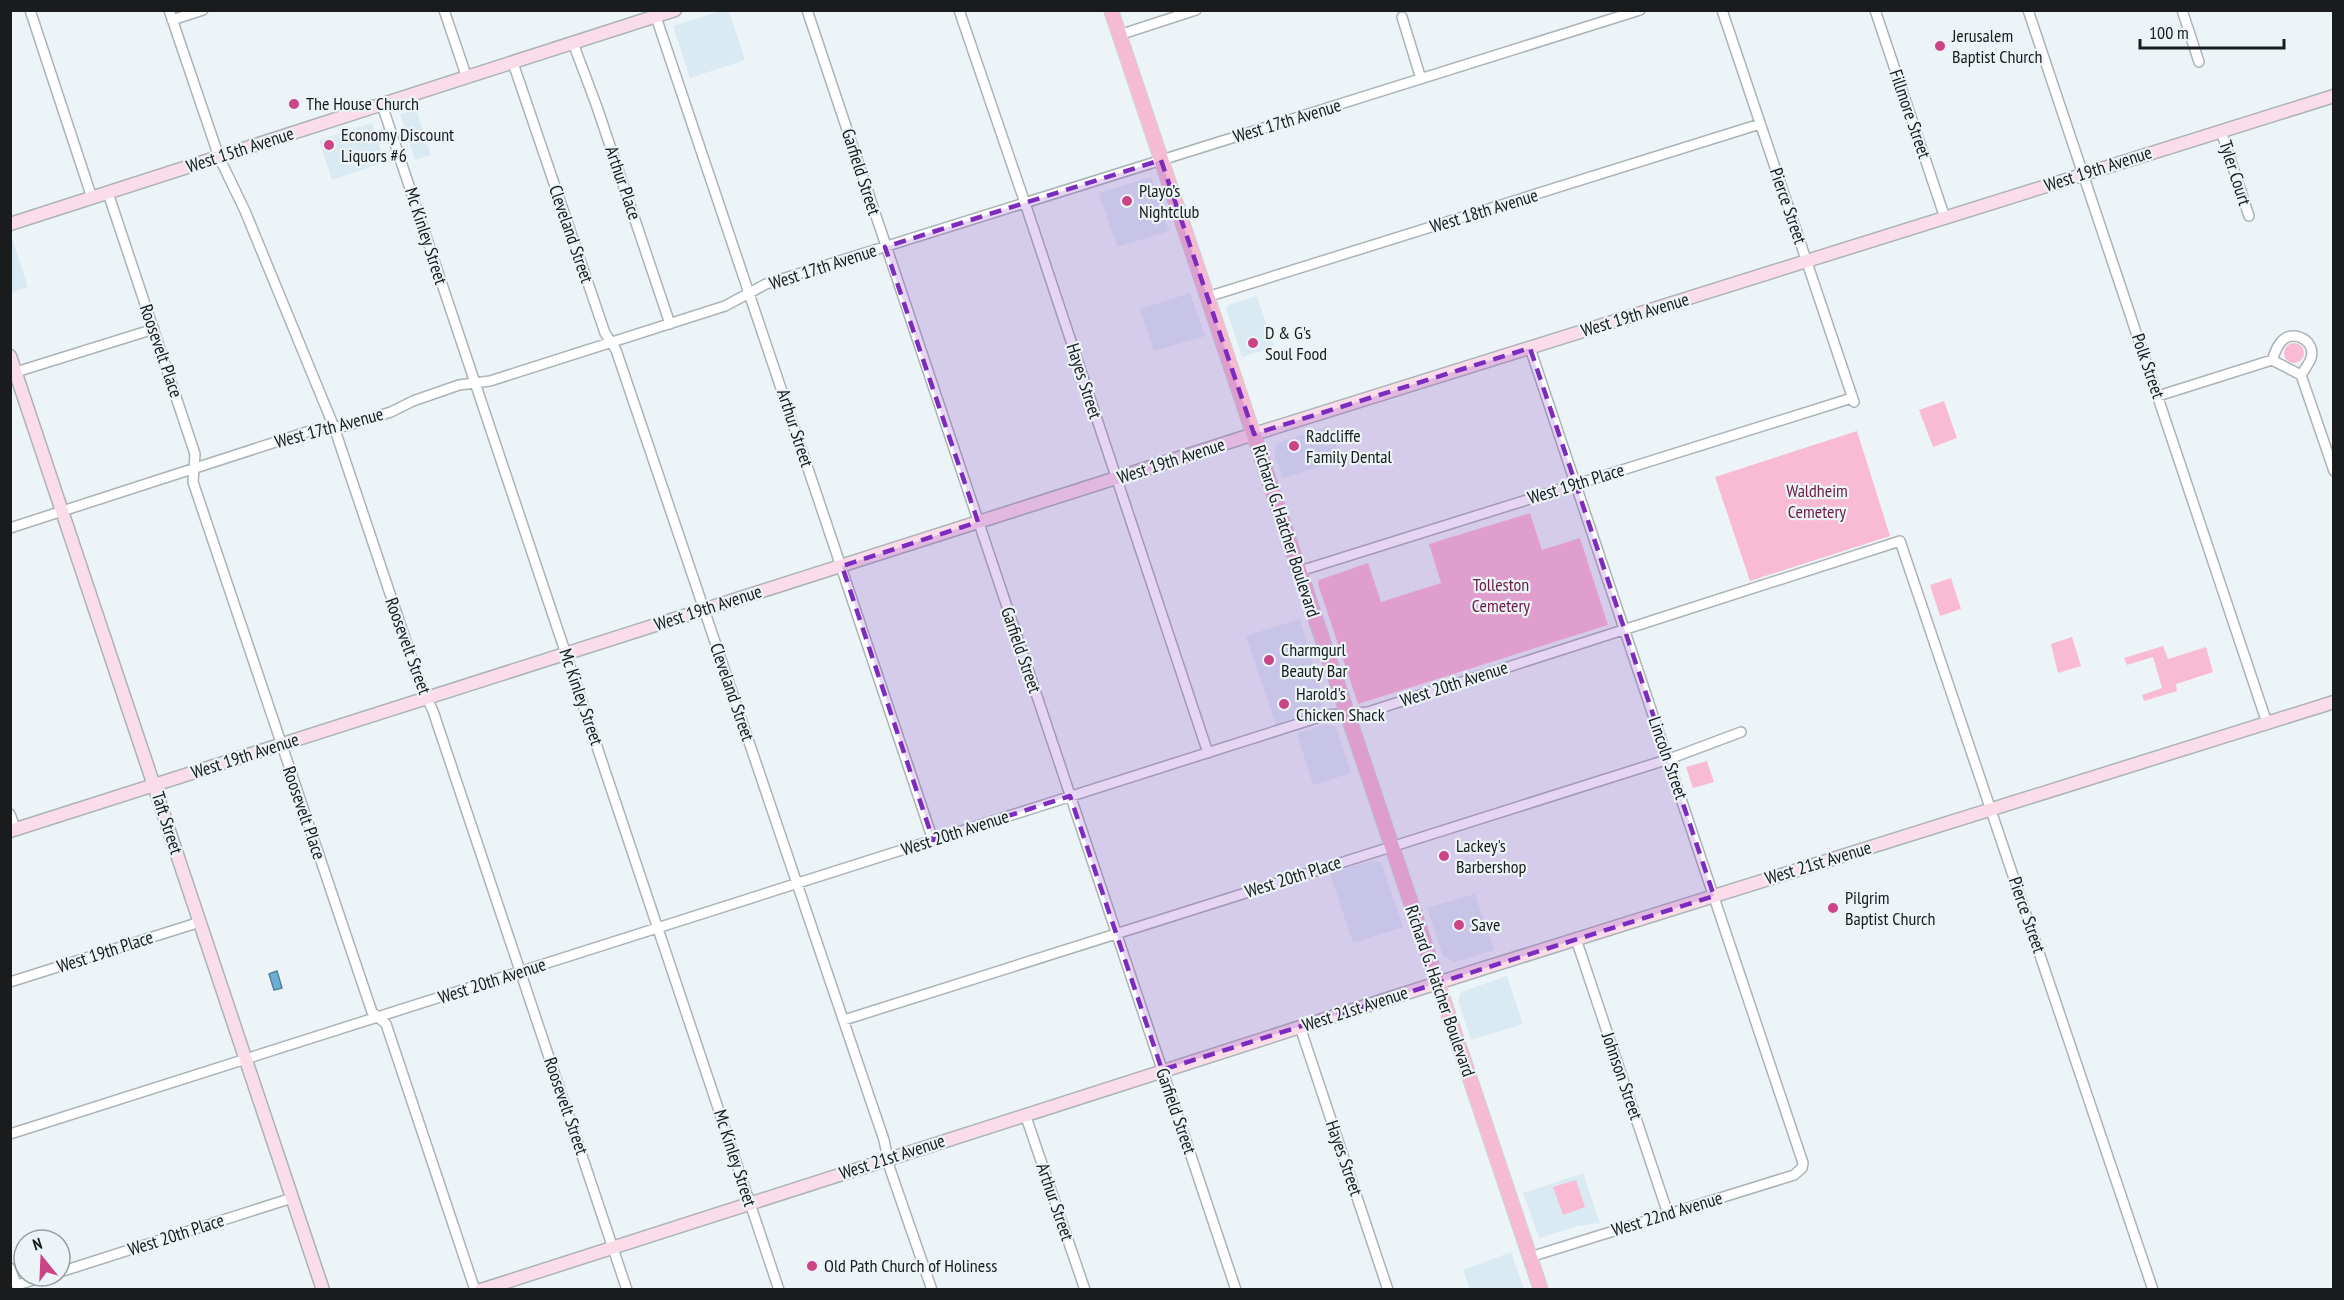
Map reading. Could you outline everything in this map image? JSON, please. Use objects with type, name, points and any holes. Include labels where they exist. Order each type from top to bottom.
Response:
[{"type":"main road","name":"Richard G. Hatcher Boulevard","points":[[1111,10],[1541,1290]]},
{"type":"street","points":[[30,10],[92,198]]},
{"type":"street","points":[[171,15],[203,10]]},
{"type":"street","points":[[444,10],[467,78]]},
{"type":"street","name":"West 15th Avenue","points":[[10,224],[675,10]]},
{"type":"street","name":"Garfield Street","points":[[807,10],[1236,1290]]},
{"type":"street","name":"Hayes Street","points":[[959,10],[1208,753]]},
{"type":"street","points":[[1119,35],[1196,10]]},
{"type":"street","name":"West 17th Avenue","points":[[10,528],[319,428],[346,426],[391,412],[413,401],[459,385],[490,381],[670,324],[725,306],[766,284],[1640,10]]},
{"type":"street","name":"Pierce Street","points":[[1722,10],[1853,400]]},
{"type":"street","name":"Fillmore Street","points":[[1875,10],[1945,218]]},
{"type":"street","name":"Polk Street","points":[[2028,10],[2268,723]]},
{"type":"street","points":[[2182,10],[2199,62]]},
{"type":"street","name":"Roosevelt Street","points":[[171,15],[219,157],[244,211],[334,427],[420,686],[437,722],[627,1290]]},
{"type":"street","name":"Arthur Street","points":[[656,17],[933,840]]},
{"type":"street","points":[[1402,17],[1421,79]]},
{"type":"street","name":"Arthur Place","points":[[573,44],[597,107],[670,324]]},
{"type":"street","name":"Cleveland Street","points":[[513,63],[605,333],[616,350],[844,1020],[932,1290]]},
{"type":"street","name":"West 19th Avenue","points":[[13,831],[1254,434],[2334,96]]},
{"type":"street","name":"Mc Kinley Street","points":[[382,105],[779,1290]]},
{"type":"street","name":"West 18th Avenue","points":[[1207,297],[1760,124]]},
{"type":"street","name":"Tyler Court","points":[[2221,131],[2249,216]]},
{"type":"street","name":"Roosevelt Place","points":[[108,193],[195,454],[193,482],[372,1012],[386,1024],[475,1290]]},
{"type":"street","points":[[16,372],[154,329]]},
{"type":"street","points":[[2272,360],[2277,347],[2285,338],[2291,336],[2303,338],[2312,353],[2301,375]]},
{"type":"street","name":"Lincoln Street","points":[[1530,348],[1802,1157],[1802,1168]]},
{"type":"street","name":"Taft Street","points":[[10,356],[323,1290]]},
{"type":"street","points":[[2158,396],[2272,360],[2301,375],[2334,471]]},
{"type":"street","name":"West 19th Place","points":[[1300,571],[1575,484],[1853,400]]},
{"type":"street","name":"Pierce Street","points":[[1900,541],[2153,1290]]},
{"type":"street","name":"West 20th Avenue","points":[[10,1134],[1326,715],[1368,712],[1900,541]]},
{"type":"street","name":"West 21st Avenue","points":[[481,1290],[1162,1070],[2334,702]]},
{"type":"street","name":"West 20th Place","points":[[844,1020],[1391,845],[1669,759],[1741,732]]},
{"type":"street","points":[[10,814],[13,831]]},
{"type":"street","name":"West 19th Place","points":[[10,982],[200,922]]},
{"type":"street","name":"Johnson Street","points":[[1576,939],[1668,1214]]},
{"type":"street","name":"Hayes Street","points":[[1300,1027],[1388,1290]]},
{"type":"street","name":"Arthur Street","points":[[1025,1114],[1085,1290]]},
{"type":"street","name":"West 22nd Avenue","points":[[1530,1257],[1794,1175],[1802,1168]]},
{"type":"street","name":"West 20th Place","points":[[72,1268],[292,1198]]},
{"type":"highlighted area","points":[[1161,160],[1254,434],[1530,348],[1714,896],[1162,1070],[1070,796],[933,840],[842,566],[978,522],[885,247]]},
{"type":"shaded area","points":[[721,11],[729,11],[745,60],[690,78],[673,26]]},
{"type":"shaded area","points":[[416,109],[431,155],[415,160],[400,114]]},
{"type":"shaded area","points":[[372,123],[385,162],[332,180],[319,140]]},
{"type":"shaded area","points":[[1151,177],[1169,231],[1117,247],[1099,193]]},
{"type":"shaded area","points":[[12,238],[28,287],[11,293],[10,239]]},
{"type":"shaded area","points":[[1190,293],[1205,336],[1154,351],[1140,309]]},
{"type":"shaded area","points":[[1257,296],[1274,347],[1242,357],[1226,309],[1228,305]]},
{"type":"shaded area","points":[[1330,426],[1341,460],[1283,478],[1274,454],[1277,443]]},
{"type":"shaded area","points":[[1300,619],[1324,703],[1320,707],[1276,725],[1246,636]]},
{"type":"shaded area","points":[[1327,724],[1336,727],[1351,773],[1313,785],[1297,733]]},
{"type":"shaded area","points":[[1370,861],[1381,862],[1403,927],[1353,943],[1330,873]]},
{"type":"shaded area","points":[[1475,894],[1494,950],[1454,962],[1443,956],[1427,908]]},
{"type":"shaded area","points":[[1507,976],[1523,1024],[1471,1040],[1458,1001],[1461,992]]},
{"type":"shaded area","points":[[1583,1173],[1600,1223],[1578,1226],[1539,1238],[1523,1193]]},
{"type":"shaded area","points":[[1511,1252],[1524,1289],[1470,1289],[1463,1270]]},
{"type":"green space","points":[[2290,343],[2298,343],[2304,349],[2304,357],[2298,363],[2290,363],[2284,357],[2284,349]]},
{"type":"green space","points":[[1944,401],[1957,438],[1933,447],[1919,410]]},
{"type":"green space","name":"Waldheim Cemetery","points":[[1857,431],[1890,536],[1750,581],[1715,477]]},
{"type":"green space","name":"Tolleston Cemetery","points":[[1530,513],[1542,550],[1580,538],[1608,625],[1358,704],[1318,584],[1319,580],[1368,563],[1381,602],[1441,583],[1429,544]]},
{"type":"green space","points":[[1951,578],[1961,609],[1940,616],[1930,585]]},
{"type":"green space","points":[[2072,637],[2081,666],[2058,673],[2051,644]]},
{"type":"green space","points":[[2163,646],[2168,659],[2206,647],[2213,672],[2176,684],[2177,691],[2144,701],[2142,695],[2162,688],[2153,657],[2127,665],[2124,658]]},
{"type":"green space","points":[[1707,761],[1714,782],[1693,788],[1686,767]]},
{"type":"green space","points":[[1576,1180],[1585,1207],[1563,1215],[1553,1187]]},
{"type":"water","points":[[277,971],[282,988],[274,990],[269,974]]},
{"type":"place","name":"Jerusalem Baptist Church","points":[[1940,46]]},
{"type":"place","name":"The House Church","points":[[294,104]]},
{"type":"place","name":"Economy Discount Liquors #6","points":[[329,145]]},
{"type":"place","name":"Playo’s Nightclub","points":[[1127,201]]},
{"type":"place","name":"D & G's Soul Food","points":[[1253,343]]},
{"type":"place","name":"Radcliffe Family Dental","points":[[1294,446]]},
{"type":"place","name":"Charmgurl Beauty Bar","points":[[1269,660]]},
{"type":"place","name":"Harold's Chicken Shack","points":[[1284,704]]},
{"type":"place","name":"Lackey's Barbershop","points":[[1444,856]]},
{"type":"place","name":"Pilgrim Baptist Church","points":[[1833,908]]},
{"type":"place","name":"Save","points":[[1459,925]]},
{"type":"place","name":"Old Path Church of Holiness","points":[[812,1266]]}]
